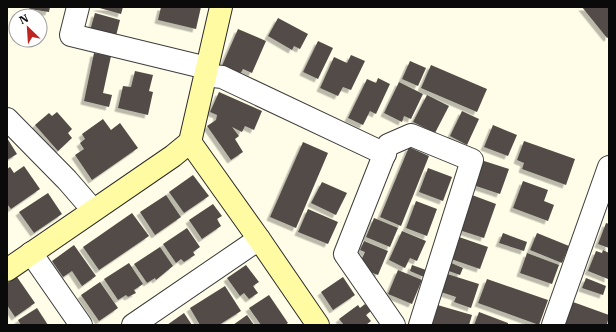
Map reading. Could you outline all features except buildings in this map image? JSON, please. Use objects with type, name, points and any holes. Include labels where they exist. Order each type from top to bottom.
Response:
[{"type":"street","points":[[78,7],[71,35],[206,72],[222,78],[385,154]]},
{"type":"street","points":[[7,270],[173,156],[190,142],[221,7]]},
{"type":"street","points":[[7,119],[77,190],[93,210]]},
{"type":"street","points":[[394,325],[344,254],[388,145],[411,135],[472,160],[420,325]]},
{"type":"street","points":[[190,142],[318,325]]},
{"type":"street","points":[[553,325],[608,174]]},
{"type":"street","points":[[133,325],[259,239]]},
{"type":"street","points":[[31,253],[81,325]]}]
